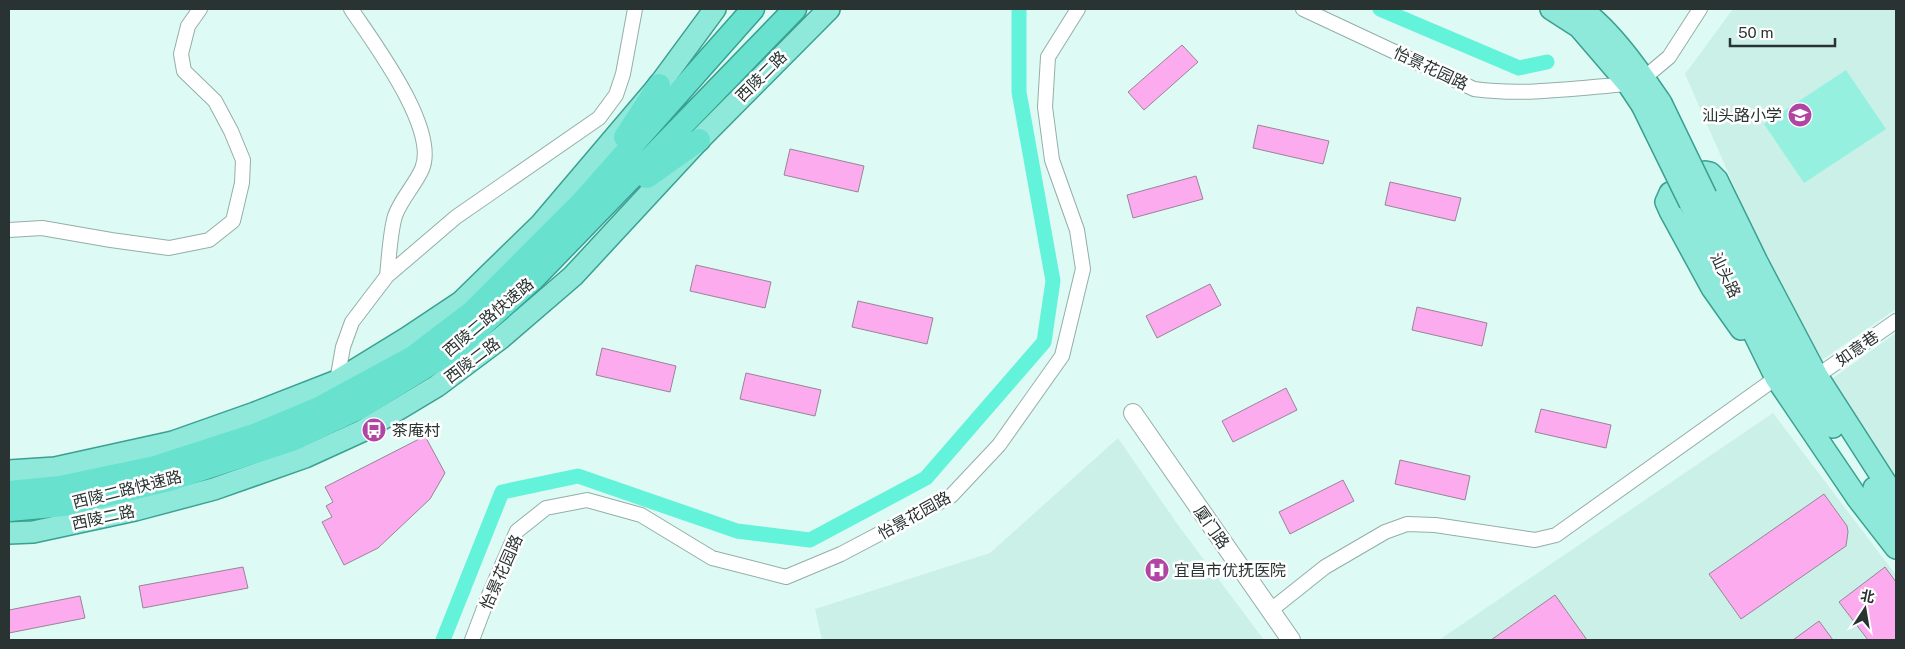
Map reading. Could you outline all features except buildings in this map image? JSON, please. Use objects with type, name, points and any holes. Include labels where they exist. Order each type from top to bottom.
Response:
[{"type":"highway","name":"西陵二路快速路","points":[[9,510],[64,505],[169,480],[292,440],[363,406],[458,347],[532,280],[753,9]]},
{"type":"highway","name":"西陵二路快速路","points":[[9,492],[60,487],[155,467],[257,434],[318,408],[414,357],[472,312],[589,208],[795,9]]},
{"type":"highway","points":[[589,208],[659,85]]},
{"type":"highway","points":[[589,208],[698,140]]},
{"type":"highway","points":[[337,381],[414,357]]},
{"type":"main road","points":[[9,470],[55,468],[172,442],[255,413],[337,381],[461,302],[541,224],[659,85],[715,9]]},
{"type":"main road","name":"西陵二路","points":[[9,533],[33,532],[135,510],[214,489],[305,457],[362,431],[437,386],[501,338],[566,282],[634,212],[698,140],[828,9]]},
{"type":"main road","name":"汕头路","points":[[1551,9],[1579,27],[1636,81]]},
{"type":"main road","name":"汕头路","points":[[1581,9],[1595,19],[1652,104],[1698,199],[1776,378],[1858,499],[1896,548]]},
{"type":"main road","points":[[1705,172],[1710,173],[1717,180],[1757,262],[1817,376],[1896,499]]},
{"type":"main road","points":[[1670,193],[1666,202],[1712,288],[1776,378]]},
{"type":"main road","name":"汕头路","points":[[1698,199],[1794,369],[1896,521]]},
{"type":"street","points":[[9,230],[42,228],[169,248],[209,240],[233,221],[242,183],[243,160],[231,131],[215,101],[184,71],[181,54],[188,26],[200,9]]},
{"type":"street","points":[[351,9],[401,84],[413,110],[424,150],[422,168],[396,215],[387,276]]},
{"type":"street","points":[[337,381],[343,347],[352,322],[387,276],[456,217],[599,118],[616,95],[623,74],[635,9]]},
{"type":"street","name":"怡景花园路","points":[[472,640],[517,531],[546,508],[587,500],[641,515],[712,558],[786,577],[841,554],[952,496],[999,445],[1062,356],[1083,269],[1077,230],[1052,160],[1045,107],[1048,56],[1078,9]]},
{"type":"street","name":"怡景花园路","points":[[1302,9],[1474,88],[1498,92],[1532,92],[1636,81]]},
{"type":"street","points":[[1636,81],[1668,57],[1700,9]]},
{"type":"street","name":"如意巷","points":[[1817,376],[1896,320]]},
{"type":"street","points":[[1270,610],[1325,567],[1385,532],[1407,524],[1435,525],[1535,540],[1556,535],[1776,378]]},
{"type":"street","name":"厦门路","points":[[1133,413],[1291,640]]},
{"type":"shaded area","name":"汕头路小学","points":[[1733,9],[1896,9],[1896,309],[1822,360],[1762,250],[1685,74]]},
{"type":"shaded area","points":[[1896,333],[1896,481],[1826,383]]},
{"type":"shaded area","points":[[1773,413],[1896,575],[1896,640],[1439,640]]},
{"type":"shaded area","name":"宜昌市优抚医院","points":[[1118,438],[1178,525],[1264,640],[822,640],[815,609],[990,553]]},
{"type":"green space","points":[[1846,70],[1886,129],[1804,183],[1764,124]]},
{"type":"waterway","points":[[443,640],[502,492],[578,476],[737,531],[810,540],[926,478],[1044,342],[1053,281],[1019,92],[1019,9]]},
{"type":"waterway","points":[[1380,9],[1519,68],[1547,62]]},
{"type":"place","name":"汕头路小学","points":[[1800,115]]},
{"type":"place","name":"茶庵村","points":[[374,430]]},
{"type":"place","name":"宜昌市优抚医院","points":[[1157,570]]}]
